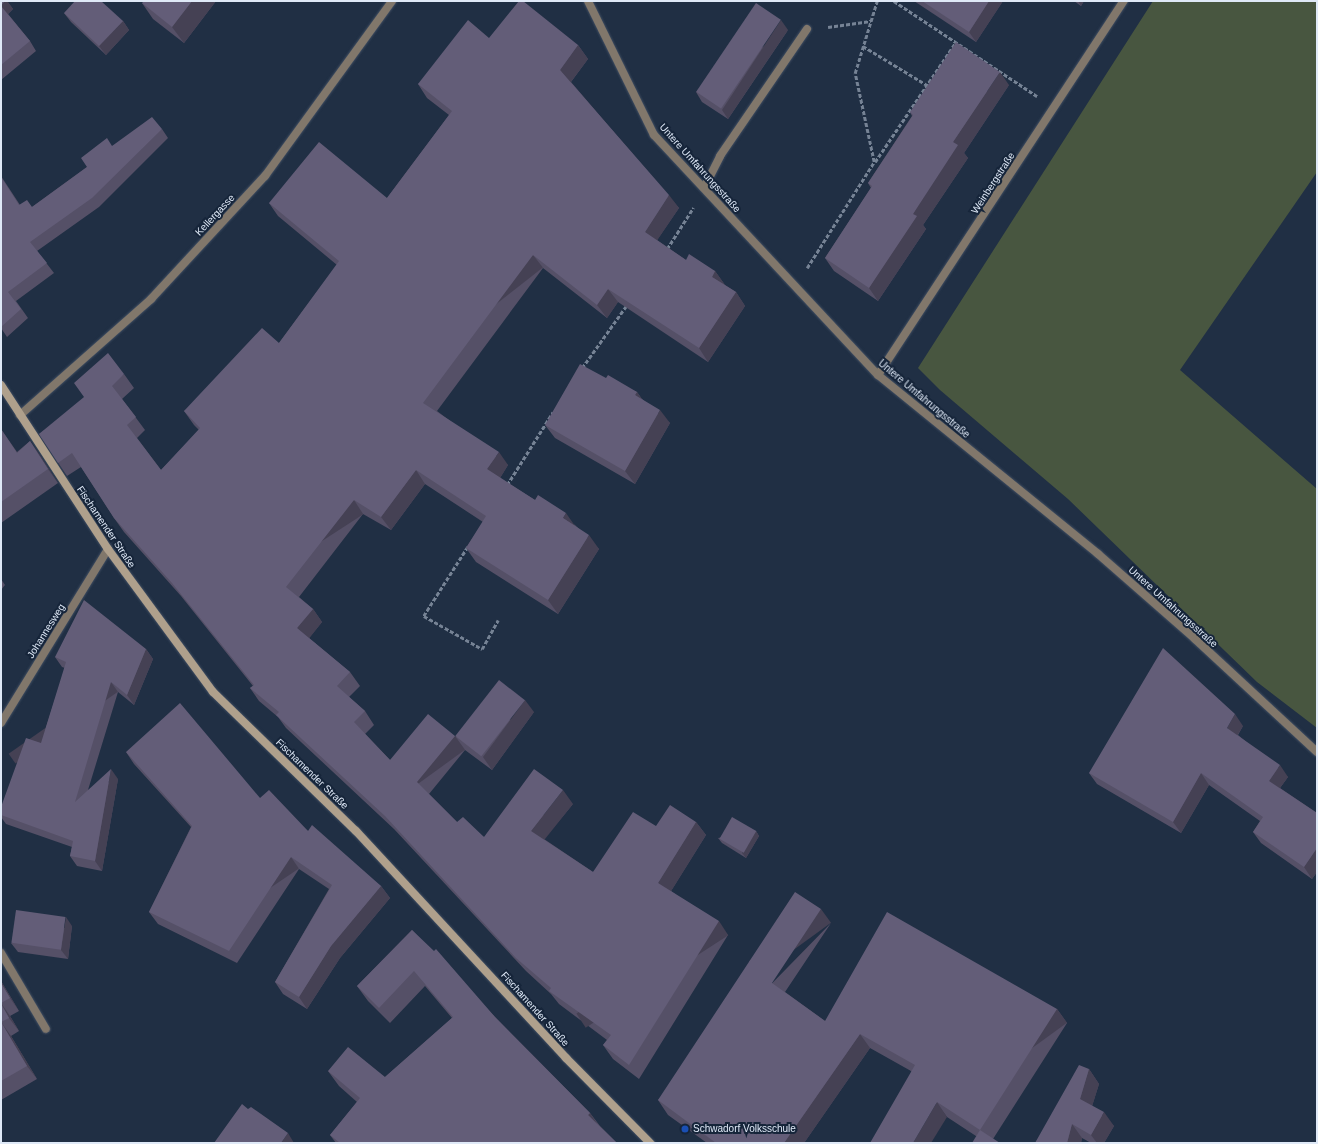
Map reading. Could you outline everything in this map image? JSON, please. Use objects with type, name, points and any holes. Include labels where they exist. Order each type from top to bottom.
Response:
[{"type":"main road","name":"Fischamender Straße","points":[[1,385],[108,549],[213,692],[356,831],[566,1058],[650,1143]]},
{"type":"street","name":"Kellergasse","points":[[20,415],[151,298],[265,176],[392,1]]},
{"type":"street","name":"Untere Umfahrungsstraße","points":[[588,1],[654,135],[878,375],[1098,554],[1195,639],[1317,752]]},
{"type":"street","name":"Weinbergstraße","points":[[878,375],[1124,1]]},
{"type":"street","points":[[704,188],[720,156],[807,29]]},
{"type":"street","name":"Johannesweg","points":[[1,723],[108,549]]},
{"type":"street","points":[[1,953],[46,1029]]},
{"type":"path","points":[[874,162],[855,73],[877,1]]},
{"type":"path","points":[[894,1],[1054,107]]},
{"type":"path","points":[[807,29],[871,21]]},
{"type":"path","points":[[795,286],[874,162],[956,42]]},
{"type":"path","points":[[864,46],[927,85]]},
{"type":"path","points":[[662,256],[685,224],[704,188]]},
{"type":"path","points":[[580,371],[630,301]]},
{"type":"path","points":[[504,490],[554,410]]},
{"type":"path","points":[[470,543],[424,616],[482,649],[498,620]]},
{"type":"green space","points":[[1153,1],[1317,1],[1317,172],[1180,370],[1317,489],[1317,728],[1257,682],[1068,499],[940,390],[918,368]]},
{"type":"building","points":[[75,1],[101,1],[123,21],[99,46],[64,13]]},
{"type":"building","points":[[144,1],[192,1],[172,27],[142,3]]},
{"type":"building","points":[[519,1],[523,1],[578,45],[560,70],[669,195],[645,232],[686,260],[689,254],[715,271],[712,277],[736,292],[699,348],[608,289],[597,305],[533,255],[423,403],[499,452],[487,469],[535,500],[538,495],[566,513],[563,518],[589,535],[548,600],[466,548],[486,516],[416,470],[381,517],[354,500],[286,587],[313,609],[297,628],[350,672],[337,686],[365,711],[354,722],[390,760],[428,714],[455,736],[417,782],[457,822],[463,817],[484,837],[534,769],[563,790],[531,831],[593,872],[633,812],[656,826],[670,805],[696,822],[658,883],[719,921],[629,1065],[603,1045],[611,1035],[549,991],[551,988],[516,958],[385,816],[276,715],[279,712],[250,688],[254,685],[172,583],[114,518],[72,453],[58,463],[39,434],[84,397],[74,383],[108,353],[124,374],[112,386],[136,417],[127,425],[161,470],[200,428],[184,411],[262,328],[279,343],[339,261],[269,203],[319,142],[387,198],[452,111],[418,84],[468,20],[489,38]]},
{"type":"building","points":[[922,1],[989,1],[969,32]]},
{"type":"building","points":[[756,3],[781,20],[721,108],[696,92]]},
{"type":"building","points":[[1,6],[30,41],[1,65]]},
{"type":"building","points":[[956,42],[1000,72],[953,142],[958,145],[913,214],[917,216],[869,288],[825,258],[872,186],[868,183],[913,115],[910,112]]},
{"type":"building","points":[[152,117],[162,129],[92,198],[30,242],[47,263],[8,292],[21,309],[1,327],[1,177],[19,205],[27,200],[32,207],[87,167],[81,158],[107,138],[112,146]]},
{"type":"building","points":[[580,364],[606,378],[608,375],[637,392],[635,395],[660,410],[625,471],[545,425]]},
{"type":"building","points":[[1,429],[17,453],[30,441],[48,469],[1,502]]},
{"type":"building","points":[[84,600],[146,649],[127,695],[111,682],[75,802],[111,769],[95,861],[70,856],[73,841],[1,815],[1,807],[26,738],[41,743],[66,662],[55,657]]},
{"type":"building","points":[[1163,648],[1235,714],[1227,728],[1280,765],[1269,781],[1317,813],[1317,848],[1304,867],[1253,832],[1263,817],[1201,773],[1173,822],[1089,773]]},
{"type":"building","points":[[499,680],[525,700],[481,756],[455,736]]},
{"type":"building","points":[[180,703],[260,798],[269,790],[308,831],[312,825],[381,886],[331,946],[299,997],[275,982],[332,885],[291,857],[229,951],[149,912],[192,826],[126,752]]},
{"type":"building","points":[[732,817],[756,831],[744,853],[720,839]]},
{"type":"building","points":[[795,892],[821,909],[772,983],[825,1021],[887,912],[1057,1009],[980,1130],[937,1102],[913,1143],[870,1143],[915,1065],[860,1034],[784,1143],[716,1143],[658,1100]]},
{"type":"building","points":[[16,910],[66,917],[61,950],[11,943]]},
{"type":"building","points":[[412,930],[434,951],[436,949],[495,1017],[590,1113],[588,1115],[617,1143],[340,1143],[330,1135],[360,1098],[328,1071],[348,1047],[385,1077],[453,1017],[414,971],[379,1008],[357,986]]},
{"type":"building","points":[[1,983],[10,998],[1,1003]]},
{"type":"building","points":[[1,1004],[9,1018],[1,1022]]},
{"type":"building","points":[[1,1022],[27,1066],[1,1081]]},
{"type":"building","points":[[1079,1065],[1089,1069],[1080,1099],[1104,1112],[1091,1135],[1072,1124],[1067,1143],[1035,1143]]},
{"type":"building","points":[[242,1104],[248,1109],[251,1107],[288,1133],[281,1143],[214,1143]]},
{"type":"building","points":[[980,1130],[1000,1143],[972,1143]]},
{"type":"place","name":"Schwadorf Volksschule","points":[[685,1129]]}]
